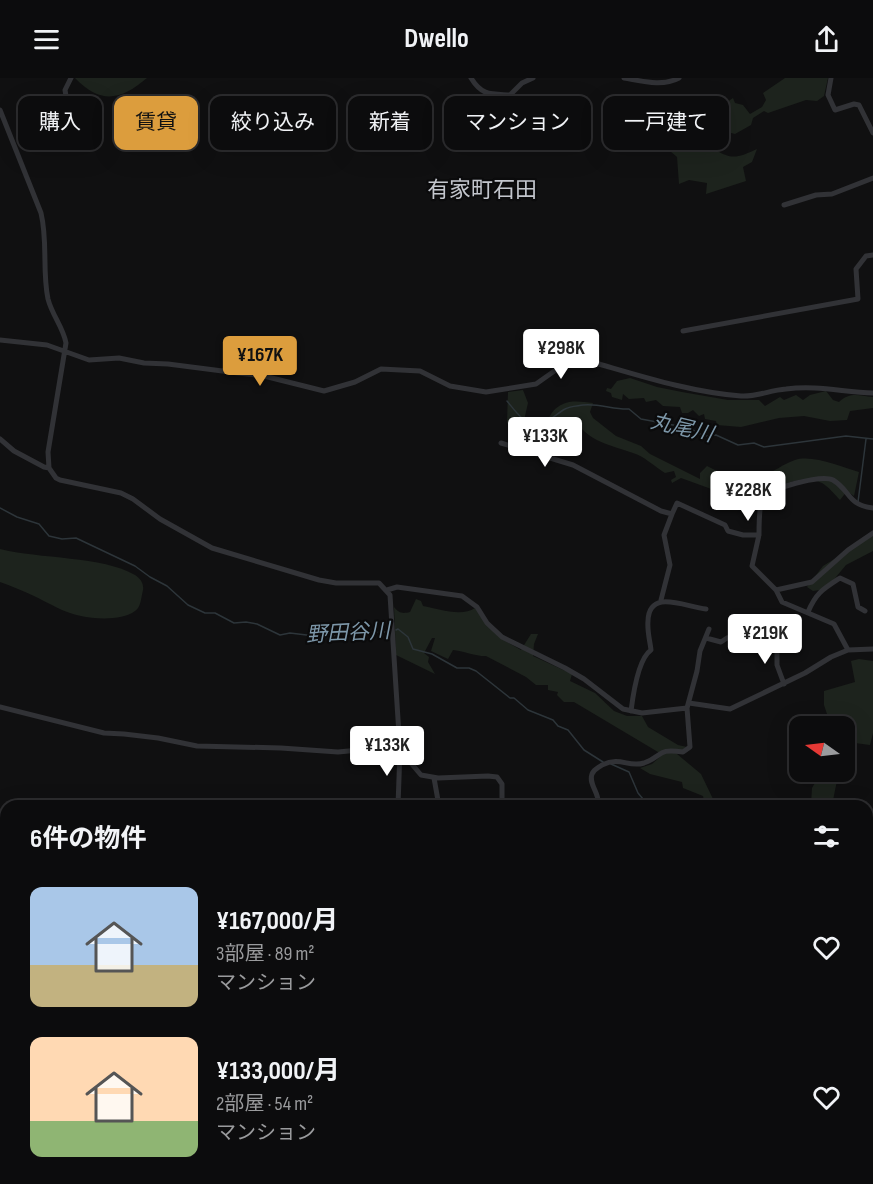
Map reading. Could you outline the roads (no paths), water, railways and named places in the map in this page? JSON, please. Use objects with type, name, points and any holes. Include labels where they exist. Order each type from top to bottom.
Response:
[{"type":"street","points":[[66,96],[65,90],[71,78]]},
{"type":"street","points":[[471,78],[485,93],[510,95],[522,83],[533,78]]},
{"type":"street","points":[[624,78],[667,83],[679,78]]},
{"type":"street","points":[[831,78],[828,95],[835,110],[854,104],[859,105],[872,129]]},
{"type":"street","points":[[0,110],[41,213],[46,237],[48,299],[64,333],[66,351],[48,452],[49,468],[60,480],[109,490],[133,499],[160,519],[222,551],[319,580],[336,583],[375,583],[387,590],[390,598],[400,750],[398,800]]},
{"type":"street","points":[[784,205],[816,195],[832,194],[873,177]]},
{"type":"street","points":[[683,332],[858,298],[856,269],[866,256],[873,255]]},
{"type":"street","points":[[0,340],[46,345],[89,360],[119,358],[144,363],[264,376],[324,391],[333,390],[388,368],[420,370],[450,386],[486,392],[536,384],[560,367],[580,361],[592,362],[683,386],[742,396],[761,395],[784,389],[823,387],[873,393]]},
{"type":"street","points":[[0,439],[14,451],[49,468]]},
{"type":"street","points":[[501,443],[573,465],[651,506],[672,514]]},
{"type":"street","points":[[848,650],[834,624],[782,602],[776,590],[752,566],[759,535],[762,499],[782,487],[828,478],[858,505],[873,508]]},
{"type":"street","points":[[661,600],[669,565],[664,531],[677,503],[725,525],[732,533],[759,535]]},
{"type":"street","points":[[776,590],[812,582],[848,550],[873,532]]},
{"type":"street","points":[[808,612],[819,591],[840,578],[853,585],[858,607],[865,611]]},
{"type":"street","points":[[387,590],[397,587],[462,596],[477,607],[487,623],[502,637],[565,668],[617,706],[642,713],[688,705],[730,709],[848,650],[873,649]]},
{"type":"street","points":[[631,711],[639,671],[645,655],[651,650],[648,623],[649,612],[654,604],[661,600],[706,609]]},
{"type":"street","points":[[599,800],[591,778],[595,769],[619,760],[638,764],[668,749],[682,752],[688,749],[691,742],[687,723],[688,705],[700,651],[709,629]]},
{"type":"street","points":[[706,638],[721,642],[727,638]]},
{"type":"street","points":[[777,641],[777,665],[784,684]]},
{"type":"street","points":[[0,707],[104,734],[147,737],[197,747],[281,748],[338,752],[382,747],[400,750],[417,772],[434,778],[498,777],[502,784],[502,800]]},
{"type":"street","points":[[434,778],[438,800]]},
{"type":"waterway","name":"丸尾川","points":[[507,401],[523,419],[535,425],[546,422],[567,408],[589,405],[629,409],[641,419],[689,428],[704,436],[716,435],[738,445],[754,443],[764,447],[846,436],[873,439]]},
{"type":"waterway","points":[[858,502],[866,439]]},
{"type":"waterway","name":"野田谷川","points":[[0,508],[17,517],[39,524],[49,536],[62,539],[76,538],[135,566],[167,586],[188,605],[205,613],[215,613],[234,623],[257,624],[280,635],[290,633],[331,638],[352,631],[391,631]]},
{"type":"waterway","name":"野田谷川","points":[[396,630],[398,629],[408,637],[413,649],[432,654],[457,668],[469,668],[476,671],[528,710],[553,720],[558,726],[568,730],[584,750],[603,762]]},
{"type":"waterway","name":"野田谷川","points":[[611,764],[629,772],[638,793],[646,800]]},
{"type":"district","name":"有家町石田","points":[[482,190]]}]
